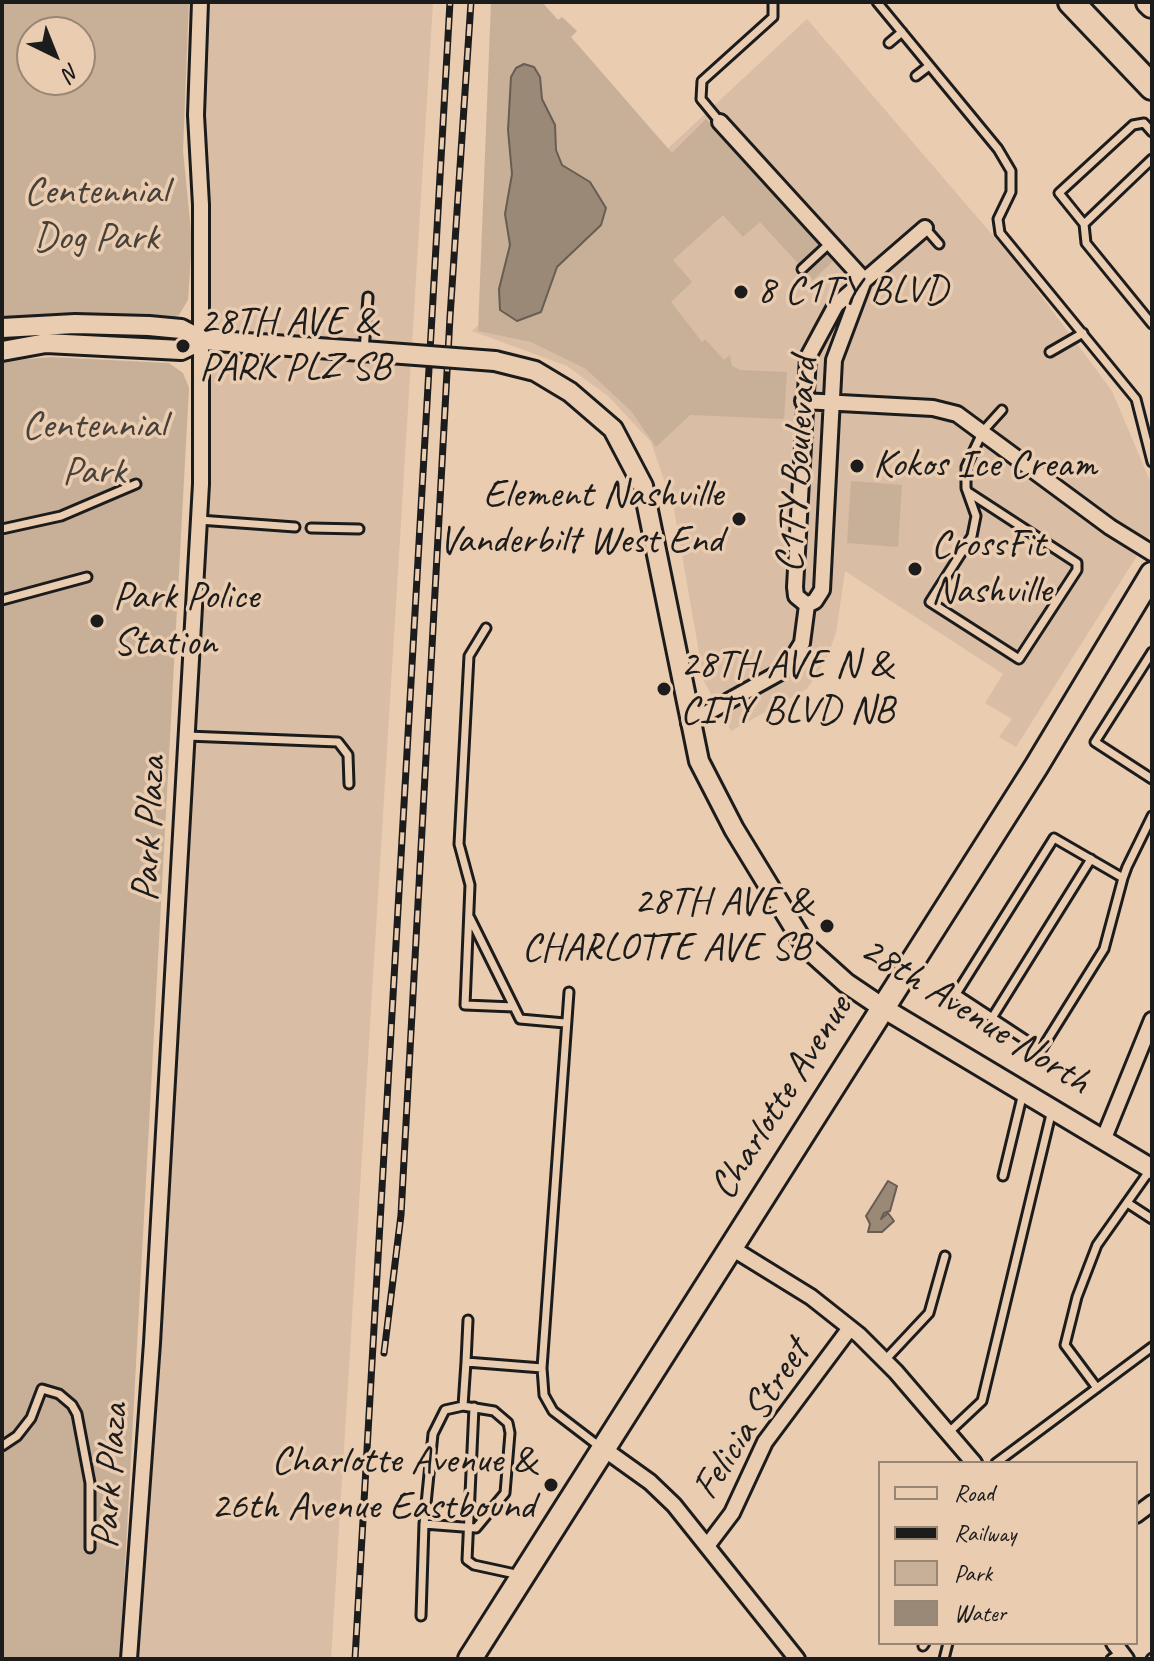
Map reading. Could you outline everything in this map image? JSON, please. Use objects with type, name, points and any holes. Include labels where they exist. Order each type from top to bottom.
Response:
[{"type":"highway","points":[[1071,2],[1152,87]]},
{"type":"main road","points":[[2,328],[75,324],[149,326],[181,329],[202,340]]},
{"type":"main road","points":[[2,351],[46,343],[181,350],[202,340]]},
{"type":"main road","name":"28th Avenue North","points":[[202,340],[495,361],[535,371],[570,392],[613,429],[643,486],[699,761],[734,829],[806,947],[846,983],[883,1008],[1152,1168]]},
{"type":"main road","name":"Charlotte Avenue","points":[[470,1659],[1036,767],[1152,574]]},
{"type":"street","name":"Park Plaza","points":[[129,1659],[150,1389],[199,520],[202,340],[196,115],[200,2]]},
{"type":"street","points":[[720,122],[864,280]]},
{"type":"street","name":"C1TY Boulevard","points":[[807,605],[796,596],[795,587],[806,364],[815,338],[836,305],[925,228]]},
{"type":"street","name":"C1TY Boulevard","points":[[807,605],[815,601],[822,590],[831,403],[837,346],[864,280]]},
{"type":"street","points":[[803,401],[941,409],[957,414],[1090,513],[1152,553]]},
{"type":"street","name":"C1TY Boulevard","points":[[689,723],[786,669],[802,643],[807,605]]},
{"type":"street","points":[[1104,1138],[1152,1020]]},
{"type":"street","points":[[730,1247],[811,1297],[850,1328],[885,1360],[972,1461]]},
{"type":"street","name":"Felicia Street","points":[[707,1546],[732,1513],[765,1442],[850,1328]]},
{"type":"street","points":[[604,1449],[658,1489],[797,1659]]},
{"type":"lane","points":[[720,122],[701,99],[702,81],[773,17],[773,2]]},
{"type":"lane","points":[[877,2],[1011,171],[1011,192],[998,219],[1000,233],[1136,399],[1152,462]]},
{"type":"lane","points":[[889,43],[902,32]]},
{"type":"lane","points":[[916,76],[929,66]]},
{"type":"lane","points":[[1152,132],[1144,123],[1133,125],[1059,193],[1084,224],[1086,243],[1152,324]]},
{"type":"lane","points":[[1084,224],[1152,159]]},
{"type":"lane","points":[[925,228],[939,244]]},
{"type":"lane","points":[[802,269],[830,243]]},
{"type":"lane","points":[[368,297],[370,352]]},
{"type":"lane","points":[[1050,352],[1083,333]]},
{"type":"lane","points":[[968,492],[1077,563],[1077,570],[1019,659],[930,602],[972,536],[976,516],[968,492],[966,467],[983,431],[1002,410]]},
{"type":"lane","points":[[2,529],[61,516],[136,484]]},
{"type":"lane","points":[[199,520],[295,527]]},
{"type":"lane","points":[[311,528],[359,529]]},
{"type":"lane","points":[[2,600],[87,577]]},
{"type":"lane","points":[[486,628],[469,656],[459,844],[470,885],[465,1005],[514,1007]]},
{"type":"lane","points":[[1152,652],[1095,742],[1152,779]]},
{"type":"lane","points":[[187,736],[338,742],[348,755],[349,784]]},
{"type":"lane","points":[[1123,878],[1054,838],[956,994],[1041,1050],[1104,949],[1123,878],[1152,816]]},
{"type":"lane","points":[[992,1018],[1091,859]]},
{"type":"lane","points":[[469,915],[520,1019],[565,1023]]},
{"type":"lane","points":[[569,992],[542,1368],[544,1395],[553,1411],[604,1449]]},
{"type":"lane","points":[[1003,1176],[1023,1091]]},
{"type":"lane","points":[[948,1433],[982,1401],[1053,1108]]},
{"type":"lane","points":[[1097,1388],[1065,1345],[1077,1297],[1097,1245],[1152,1168]]},
{"type":"lane","points":[[1129,1204],[1152,1219]]},
{"type":"lane","points":[[885,1360],[929,1313],[945,1256]]},
{"type":"lane","points":[[463,1406],[468,1320]]},
{"type":"lane","points":[[999,1461],[1152,1347]]},
{"type":"lane","points":[[466,1362],[542,1368]]},
{"type":"lane","points":[[2,1446],[17,1436],[31,1418],[42,1389],[59,1394],[72,1405],[77,1414],[90,1483],[90,1548]]},
{"type":"lane","points":[[474,1407],[466,1555],[469,1563],[523,1575]]},
{"type":"lane","points":[[421,1616],[424,1524],[433,1434],[445,1410],[474,1407],[503,1416],[510,1433],[505,1493],[476,1528],[424,1524]]},
{"type":"shaded area","points":[[200,2],[433,2],[331,1659],[129,1659],[201,484]]},
{"type":"shaded area","points":[[807,19],[1019,266],[1112,391],[1152,486],[1152,532],[1016,747],[999,737],[1012,719],[985,703],[1003,674],[845,571],[836,633],[826,660],[807,689],[731,731],[704,681],[674,509],[651,442],[608,396],[567,366],[472,331]]},
{"type":"green space","name":"Centennial Dog Park","points":[[2,2],[189,2],[183,151],[192,241],[188,300],[179,315],[170,319],[102,314],[2,318]]},
{"type":"green space","points":[[491,2],[542,2],[558,20],[562,17],[577,31],[571,37],[672,153],[706,119],[834,260],[813,280],[760,222],[743,237],[723,215],[673,260],[692,282],[671,302],[702,342],[705,339],[724,360],[730,355],[732,366],[741,370],[787,372],[784,419],[690,415],[656,447],[631,411],[586,369],[531,342],[478,331]]},
{"type":"green space","name":"Centennial Park","points":[[51,357],[169,363],[183,373],[189,388],[120,1659],[2,1659],[2,361]]},
{"type":"green space","points":[[851,481],[902,485],[898,547],[847,543]]},
{"type":"water","points":[[524,64],[534,67],[540,77],[542,99],[555,125],[556,150],[562,165],[590,182],[606,208],[601,225],[557,267],[541,312],[517,321],[500,310],[499,289],[510,245],[505,214],[512,174],[508,130],[511,77],[516,68]]},
{"type":"water","points":[[888,1181],[897,1186],[890,1211],[884,1213],[881,1219],[888,1213],[894,1221],[882,1232],[868,1232],[870,1224],[866,1216]]},
{"type":"railway","points":[[355,1659],[450,2]]},
{"type":"railway","points":[[384,1353],[401,1215],[450,317],[471,2]]},
{"type":"place","name":"8 C1TY BLVD","points":[[741,292]]},
{"type":"place","name":"28TH AVE & PARK PLZ SB","points":[[183,346]]},
{"type":"place","name":"Kokos Ice Cream","points":[[857,466]]},
{"type":"place","name":"Element Nashville Vanderbilt West End","points":[[739,519]]},
{"type":"place","name":"CrossFit Nashville","points":[[915,569]]},
{"type":"place","name":"Park Police Station","points":[[97,621]]},
{"type":"place","name":"28TH AVE N & CITY BLVD NB","points":[[664,689]]},
{"type":"place","name":"28TH AVE & CHARLOTTE AVE SB","points":[[827,926]]},
{"type":"place","name":"Charlotte Avenue & 26th Avenue Eastbound","points":[[551,1485]]}]
